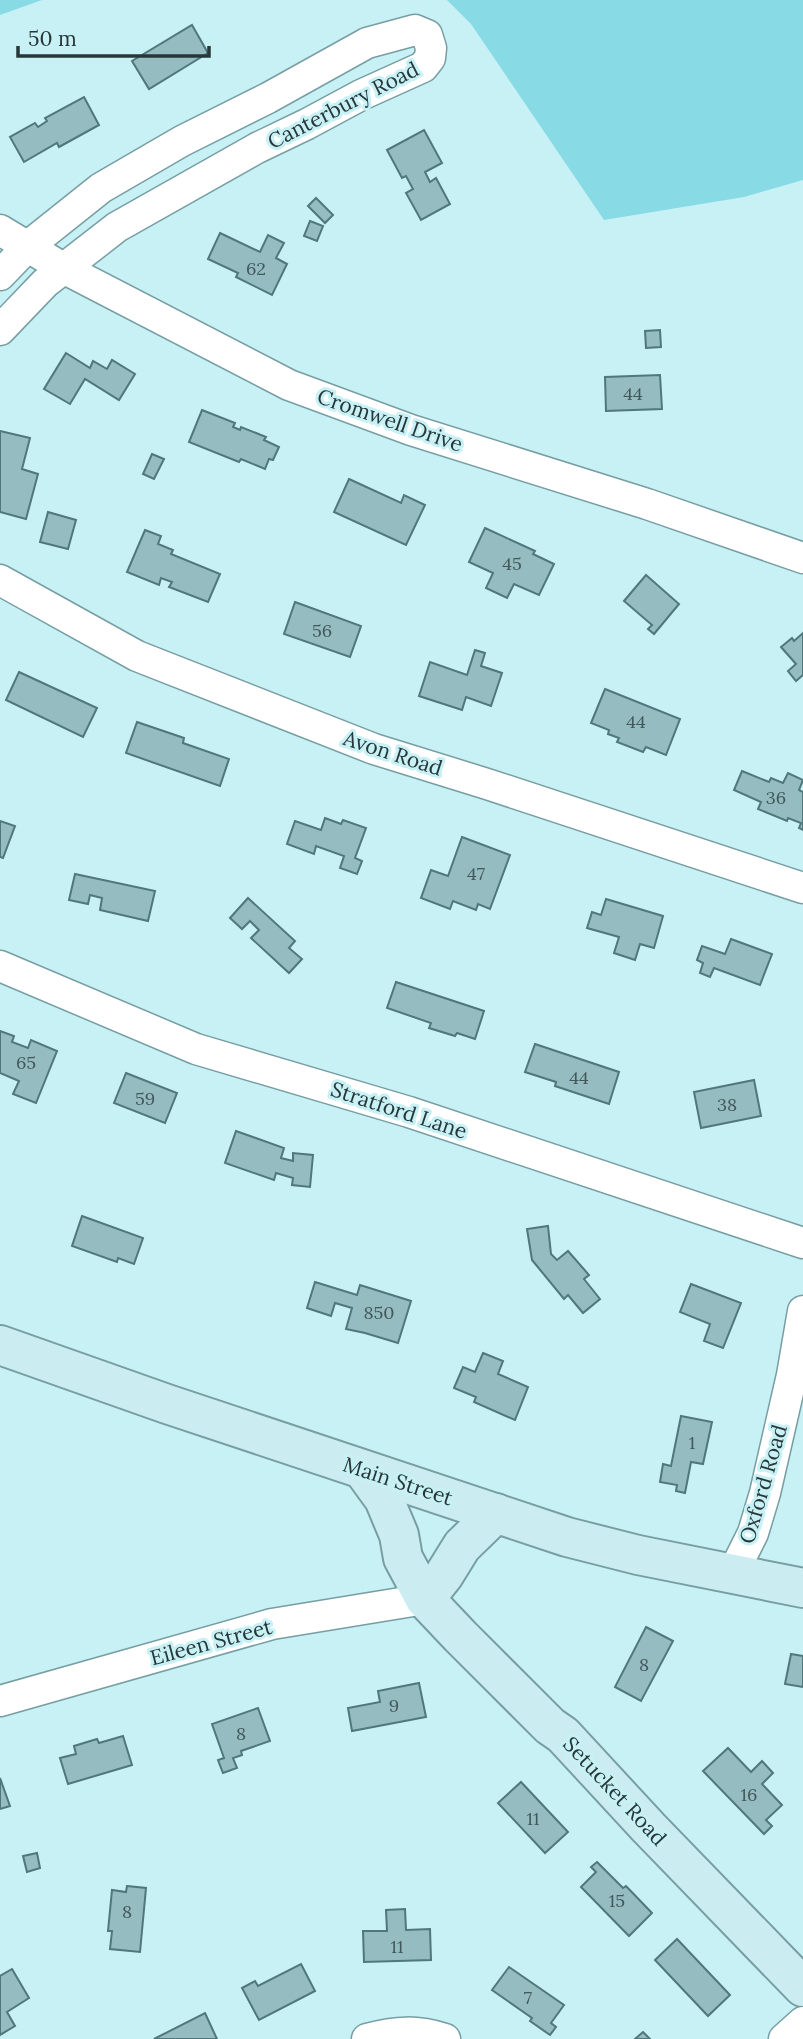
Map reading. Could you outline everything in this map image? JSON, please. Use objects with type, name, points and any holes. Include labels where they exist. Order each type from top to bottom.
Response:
[{"type":"main road","name":"Main Street","points":[[0,1345],[167,1405],[567,1537],[803,1588]]},
{"type":"main road","name":"Setucket Road","points":[[363,1470],[384,1499],[398,1535],[403,1558],[425,1599],[550,1726],[563,1735],[803,1987]]},
{"type":"main road","points":[[425,1599],[462,1546],[496,1513]]},
{"type":"street","name":"Canterbury Road","points":[[0,275],[27,247],[101,188],[182,141],[268,98],[367,43],[415,30],[427,35],[431,48],[430,58],[423,67],[257,148],[117,227],[45,283],[0,330]]},
{"type":"street","name":"Cromwell Drive","points":[[0,230],[63,268],[289,384],[411,430],[647,504],[803,558]]},
{"type":"street","name":"Avon Road","points":[[0,580],[136,656],[374,749],[803,888]]},
{"type":"street","name":"Stratford Lane","points":[[0,966],[196,1049],[409,1112],[803,1243]]},
{"type":"street","name":"Oxford Road","points":[[733,1573],[753,1533],[765,1493],[792,1375],[803,1311]]},
{"type":"street","name":"Eileen Street","points":[[0,1701],[272,1624],[425,1599]]},
{"type":"street","points":[[783,2039],[803,2022]]},
{"type":"street","points":[[367,2039],[398,2032],[423,2032],[445,2039]]},
{"type":"shaded area","points":[[0,0],[42,0],[0,15]]},
{"type":"shaded area","points":[[447,0],[803,0],[803,180],[744,197],[604,220],[471,24]]},
{"type":"building","points":[[192,25],[208,53],[149,89],[132,61]]},
{"type":"building","points":[[84,97],[99,125],[59,147],[57,143],[24,162],[10,137],[35,123],[38,127],[47,121],[45,118]]},
{"type":"building","points":[[424,130],[442,163],[425,172],[430,182],[436,178],[450,204],[421,220],[406,193],[413,189],[406,176],[402,178],[387,150]]},
{"type":"building","points":[[316,198],[333,215],[325,223],[308,206]]},
{"type":"building","points":[[310,221],[323,226],[317,241],[304,236]]},
{"type":"building","points":[[220,233],[260,252],[268,235],[284,243],[276,258],[287,264],[272,295],[236,277],[238,273],[208,259]]},
{"type":"building","points":[[660,330],[661,347],[646,348],[645,331]]},
{"type":"building","points":[[66,353],[90,368],[93,361],[107,369],[112,360],[135,374],[119,400],[85,379],[70,404],[44,389]]},
{"type":"building","points":[[660,375],[662,409],[606,411],[605,377]]},
{"type":"building","points":[[202,410],[235,423],[233,427],[240,430],[241,427],[266,437],[264,440],[279,447],[273,460],[269,459],[265,469],[241,459],[239,462],[189,442]]},
{"type":"building","points":[[0,431],[30,438],[22,469],[38,474],[26,519],[0,512]]},
{"type":"building","points":[[152,454],[164,459],[154,479],[143,474]]},
{"type":"building","points":[[349,479],[401,503],[404,495],[425,505],[406,545],[334,512]]},
{"type":"building","points":[[48,512],[76,520],[68,549],[40,542]]},
{"type":"building","points":[[485,528],[535,551],[533,554],[554,564],[539,595],[514,584],[507,598],[486,588],[493,573],[469,562]]},
{"type":"building","points":[[145,530],[161,536],[158,544],[173,550],[171,554],[220,574],[208,602],[169,587],[172,582],[161,578],[159,585],[127,572]]},
{"type":"building","points":[[646,575],[679,604],[654,634],[648,629],[652,625],[624,601]]},
{"type":"building","points":[[295,602],[361,626],[350,657],[284,634]]},
{"type":"building","points":[[803,633],[803,675],[796,681],[788,671],[796,664],[781,647]]},
{"type":"building","points":[[475,650],[485,653],[481,666],[502,673],[491,706],[466,697],[462,710],[419,696],[430,662],[467,675]]},
{"type":"building","points":[[19,672],[97,708],[83,737],[6,700]]},
{"type":"building","points":[[605,689],[680,719],[666,755],[646,747],[643,752],[617,742],[619,738],[608,734],[609,730],[591,723]]},
{"type":"building","points":[[137,722],[184,738],[183,743],[229,759],[220,786],[126,753]]},
{"type":"building","points":[[742,771],[769,782],[771,778],[783,783],[788,773],[803,780],[799,790],[803,792],[803,830],[799,828],[801,823],[788,818],[787,821],[758,809],[761,802],[734,790]]},
{"type":"building","points":[[325,818],[341,824],[343,820],[366,828],[355,858],[362,861],[357,874],[340,868],[344,856],[316,846],[314,854],[287,844],[295,821],[321,830]]},
{"type":"building","points":[[0,821],[15,826],[3,858],[0,857]]},
{"type":"building","points":[[462,837],[510,855],[490,909],[478,904],[476,910],[453,901],[450,909],[421,898],[431,870],[448,876]]},
{"type":"building","points":[[75,874],[155,891],[148,921],[100,910],[102,898],[90,895],[88,904],[69,900]]},
{"type":"building","points":[[248,898],[295,941],[289,948],[302,959],[289,973],[251,938],[259,930],[250,921],[242,929],[230,918]]},
{"type":"building","points":[[606,899],[663,916],[654,948],[640,944],[635,960],[614,953],[619,937],[587,928],[592,912],[601,915]]},
{"type":"building","points":[[731,939],[772,954],[760,985],[714,968],[710,977],[700,973],[703,963],[697,960],[702,946],[725,954]]},
{"type":"building","points":[[396,982],[484,1011],[475,1039],[429,1028],[431,1023],[387,1008]]},
{"type":"building","points":[[0,1031],[14,1036],[12,1042],[28,1048],[31,1040],[57,1051],[36,1103],[13,1094],[19,1081],[0,1073]]},
{"type":"building","points":[[535,1044],[619,1072],[609,1104],[555,1086],[556,1082],[525,1072]]},
{"type":"building","points":[[126,1073],[177,1093],[165,1123],[114,1103]]},
{"type":"building","points":[[754,1080],[761,1116],[701,1128],[694,1092]]},
{"type":"building","points":[[236,1131],[284,1148],[281,1158],[293,1161],[293,1153],[313,1155],[310,1187],[292,1185],[293,1178],[276,1173],[274,1180],[225,1163]]},
{"type":"building","points":[[82,1216],[143,1238],[134,1264],[118,1258],[117,1262],[72,1246]]},
{"type":"building","points":[[548,1226],[551,1254],[557,1260],[568,1251],[589,1275],[584,1279],[600,1299],[583,1313],[568,1295],[564,1299],[532,1260],[527,1229]]},
{"type":"building","points":[[315,1282],[357,1295],[360,1285],[411,1301],[398,1343],[346,1329],[352,1308],[335,1303],[331,1316],[307,1308]]},
{"type":"building","points":[[691,1284],[741,1303],[723,1348],[704,1341],[710,1324],[680,1312]]},
{"type":"building","points":[[483,1353],[503,1361],[498,1374],[528,1387],[515,1420],[474,1402],[476,1397],[454,1388],[463,1367],[475,1372]]},
{"type":"building","points":[[681,1416],[712,1422],[703,1464],[691,1462],[685,1493],[676,1491],[677,1485],[660,1482],[663,1464],[671,1466]]},
{"type":"building","points":[[646,1627],[673,1641],[641,1701],[615,1687]]},
{"type":"building","points":[[791,1654],[803,1656],[803,1687],[785,1684]]},
{"type":"building","points":[[419,1683],[426,1717],[352,1731],[348,1708],[380,1702],[378,1691]]},
{"type":"building","points":[[258,1708],[270,1741],[241,1751],[242,1755],[233,1758],[237,1768],[223,1773],[218,1760],[224,1758],[212,1724]]},
{"type":"building","points":[[123,1736],[132,1765],[68,1784],[60,1758],[76,1754],[74,1746],[97,1739],[99,1743]]},
{"type":"building","points":[[728,1748],[751,1772],[762,1761],[773,1773],[762,1784],[782,1805],[766,1820],[772,1826],[764,1834],[703,1771]]},
{"type":"building","points":[[0,1778],[10,1806],[0,1809]]},
{"type":"building","points":[[521,1782],[568,1832],[545,1853],[498,1803]]},
{"type":"building","points":[[37,1853],[40,1868],[27,1872],[23,1856]]},
{"type":"building","points":[[597,1862],[623,1888],[626,1886],[652,1913],[629,1936],[581,1887],[596,1872],[591,1867]]},
{"type":"building","points":[[127,1886],[146,1888],[140,1952],[110,1949],[112,1931],[108,1931],[112,1890],[126,1892]]},
{"type":"building","points":[[405,1909],[406,1930],[430,1929],[431,1960],[364,1962],[363,1931],[387,1931],[386,1910]]},
{"type":"building","points":[[677,1939],[730,1995],[708,2016],[655,1960]]},
{"type":"building","points":[[301,1964],[315,1991],[259,2020],[242,1988],[255,1981],[258,1986]]},
{"type":"building","points":[[509,1967],[564,2005],[551,2023],[556,2027],[550,2035],[530,2021],[532,2018],[492,1990]]},
{"type":"building","points":[[12,1969],[29,1998],[7,2012],[15,2026],[0,2035],[0,1976]]},
{"type":"building","points":[[205,2013],[217,2039],[154,2039]]},
{"type":"building","points":[[643,2032],[650,2039],[635,2039]]}]
